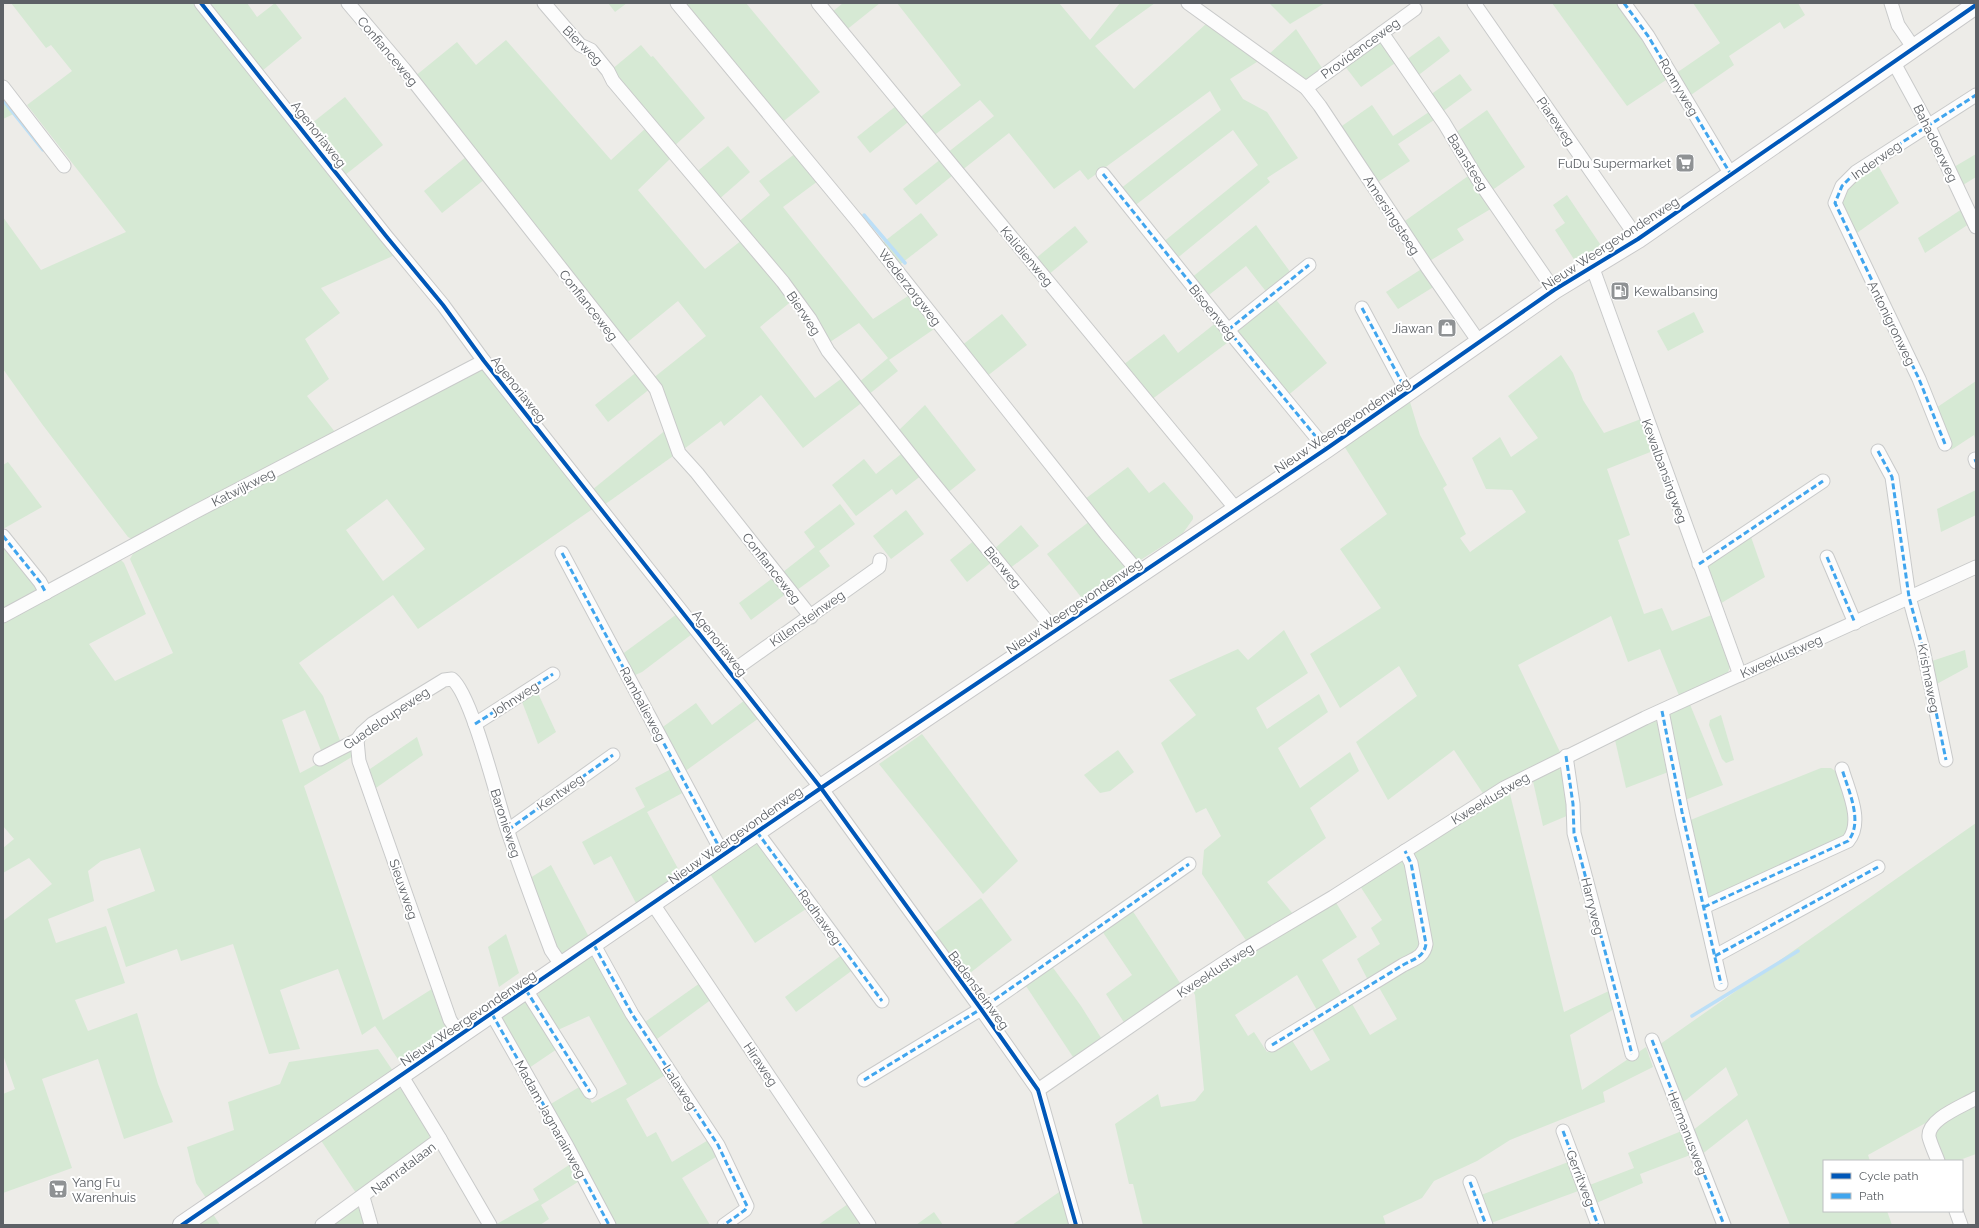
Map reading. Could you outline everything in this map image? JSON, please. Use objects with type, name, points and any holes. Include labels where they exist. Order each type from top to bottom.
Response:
[{"type":"street","name":"Agenoriaweg","points":[[201,3],[386,236],[444,305],[484,361],[820,788]]},
{"type":"street","name":"Confianceweg","points":[[348,3],[408,75],[656,389],[679,453],[698,473],[811,617]]},
{"type":"street","name":"Bierweg","points":[[544,3],[580,45],[590,50],[608,70],[613,81],[783,282],[810,319],[828,351],[925,473],[1055,631]]},
{"type":"street","name":"Wederzorgweg","points":[[677,3],[859,224],[1106,534],[1140,574]]},
{"type":"street","name":"Kalidienweg","points":[[818,3],[1236,509]]},
{"type":"street","name":"Amersingsteeg","points":[[1188,3],[1306,88],[1320,106],[1427,267],[1479,342]]},
{"type":"street","name":"Piareweg","points":[[1474,3],[1638,239]]},
{"type":"street","name":"Ronnyweg","points":[[1624,3],[1648,36],[1730,173]]},
{"type":"street","points":[[1891,3],[1898,25],[1913,47]]},
{"type":"street","name":"Nieuw Weergevondenweg","points":[[182,1225],[400,1075],[724,856],[820,788],[1326,449],[1554,290],[1638,239],[1730,173],[1976,5]]},
{"type":"street","name":"Providenceweg","points":[[1306,88],[1415,9]]},
{"type":"street","name":"Baansteeg","points":[[1382,33],[1444,122],[1477,178],[1554,290]]},
{"type":"street","name":"Bahadoerweg","points":[[1894,61],[1928,125],[1976,226]]},
{"type":"street","points":[[3,87],[64,166]]},
{"type":"street","name":"Inderweg","points":[[1835,203],[1842,186],[1856,172],[1976,95]]},
{"type":"street","name":"Bisoenweg","points":[[1103,174],[1326,449]]},
{"type":"street","name":"Antonigronweg","points":[[1835,203],[1919,379],[1945,444]]},
{"type":"street","points":[[1228,330],[1309,265]]},
{"type":"street","name":"Kewalbansingweg","points":[[1592,266],[1740,675]]},
{"type":"street","points":[[1362,308],[1407,392]]},
{"type":"street","name":"Katwijkweg","points":[[3,616],[193,512],[484,361]]},
{"type":"street","name":"Krishnaweg","points":[[1878,451],[1892,477],[1910,597],[1923,649],[1946,760]]},
{"type":"street","points":[[1699,564],[1824,481]]},
{"type":"street","points":[[3,536],[40,582],[46,593]]},
{"type":"street","name":"Rambalieweg","points":[[562,553],[724,856]]},
{"type":"street","points":[[1827,557],[1855,623]]},
{"type":"street","name":"Killensteinweg","points":[[730,672],[811,617],[879,567],[880,560]]},
{"type":"street","name":"Kweeklustweg","points":[[1038,1090],[1193,983],[1504,788],[1566,756],[1662,711],[1976,567]]},
{"type":"street","name":"Johnweg","points":[[475,724],[553,674]]},
{"type":"street","name":"Baronieweg","points":[[452,679],[458,684],[475,724],[508,830],[550,950],[562,966]]},
{"type":"street","name":"Guadeloupeweg","points":[[320,759],[357,740],[372,724],[444,680],[452,679]]},
{"type":"street","points":[[1662,711],[1682,812],[1721,984]]},
{"type":"street","name":"Sieuwweg","points":[[357,740],[359,761],[450,1020],[460,1035]]},
{"type":"street","name":"Kentweg","points":[[508,830],[613,755]]},
{"type":"street","name":"Harryweg","points":[[1566,756],[1573,804],[1574,833],[1632,1054]]},
{"type":"street","points":[[1704,907],[1848,841],[1853,835],[1855,820],[1842,769]]},
{"type":"street","name":"Badensteinweg","points":[[820,788],[982,1009],[1038,1090],[1076,1225]]},
{"type":"street","name":"Radhaweg","points":[[757,832],[882,1002]]},
{"type":"street","points":[[1272,1045],[1403,964],[1421,956],[1425,951],[1426,944],[1411,862],[1405,851]]},
{"type":"street","points":[[864,1080],[982,1009],[1189,864]]},
{"type":"street","points":[[1715,956],[1878,867]]},
{"type":"street","name":"Hiraweg","points":[[653,904],[869,1225]]},
{"type":"street","name":"Lalaweg","points":[[594,945],[632,1014],[718,1145],[747,1206],[745,1210],[724,1225]]},
{"type":"street","points":[[526,990],[590,1092]]},
{"type":"street","name":"Madam Jagnarainweg","points":[[492,1014],[567,1146],[609,1225]]},
{"type":"street","name":"Hermanusweg","points":[[1652,1040],[1724,1225]]},
{"type":"street","name":"Namratalaan","points":[[322,1225],[363,1197],[440,1139],[400,1075]]},
{"type":"street","points":[[1938,1160],[1929,1136],[1932,1125],[1940,1118],[1976,1098]]},
{"type":"street","name":"Gerritweg","points":[[1563,1132],[1598,1225]]},
{"type":"street","points":[[440,1139],[490,1225]]},
{"type":"street","points":[[1470,1182],[1486,1225]]},
{"type":"street","points":[[363,1197],[371,1225]]},
{"type":"street","points":[[1956,1212],[1961,1225]]},
{"type":"green space","points":[[11,3],[195,3],[395,255],[321,288],[340,313],[305,339],[329,379],[307,396],[335,432],[134,540],[128,537],[42,424],[3,369],[3,217],[41,270],[126,232],[27,105],[72,71],[51,45],[46,48]]},
{"type":"green space","points":[[207,3],[247,3],[257,17],[275,3],[302,38],[262,71]]},
{"type":"green space","points":[[608,3],[627,3],[615,12]]},
{"type":"green space","points":[[690,3],[746,3],[820,92],[780,124],[686,6]]},
{"type":"green space","points":[[843,3],[880,3],[845,31],[831,13]]},
{"type":"green space","points":[[897,3],[1059,3],[1090,40],[1120,3],[1155,3],[1095,46],[1134,89],[1207,23],[1260,60],[1230,79],[1243,99],[1267,112],[1298,158],[1267,178],[1270,182],[1175,260],[1162,243],[1258,165],[1233,130],[1133,207],[1120,189],[1221,110],[1210,91],[1088,180],[1080,170],[1054,189],[1009,133],[961,171],[947,153],[994,116],[980,100],[932,137],[918,119],[961,85]]},
{"type":"green space","points":[[1269,3],[1325,3],[1290,24]]},
{"type":"green space","points":[[1552,3],[1620,3],[1669,78],[1627,106]]},
{"type":"green space","points":[[1693,3],[1798,3],[1805,15],[1784,29],[1780,22],[1729,56],[1734,65],[1688,97],[1675,74],[1720,43]]},
{"type":"green space","points":[[1296,29],[1324,71],[1308,82],[1268,55]]},
{"type":"green space","points":[[1439,36],[1450,51],[1416,77],[1406,60]]},
{"type":"green space","points":[[506,40],[611,160],[647,127],[672,157],[638,190],[705,269],[742,240],[793,300],[760,327],[815,398],[845,376],[864,401],[803,448],[761,395],[724,426],[721,421],[684,449],[652,379],[706,336],[678,301],[624,345],[414,77],[457,42],[476,65]]},
{"type":"green space","points":[[1381,41],[1398,61],[1361,87],[1344,65]]},
{"type":"green space","points":[[641,45],[651,57],[653,56],[705,118],[672,148],[611,70]]},
{"type":"green space","points":[[1460,74],[1472,90],[1442,112],[1430,95]]},
{"type":"green space","points":[[3,89],[20,111],[3,119]]},
{"type":"green space","points":[[345,97],[383,145],[345,175],[307,127]]},
{"type":"green space","points":[[1372,105],[1393,136],[1432,110],[1437,118],[1398,144],[1410,161],[1375,184],[1339,128]]},
{"type":"green space","points":[[896,106],[908,122],[870,153],[857,137]]},
{"type":"green space","points":[[1487,110],[1525,167],[1491,191],[1455,133]]},
{"type":"green space","points":[[728,146],[750,172],[717,201],[694,174]]},
{"type":"green space","points":[[796,153],[818,181],[783,207],[873,319],[911,294],[937,327],[889,360],[898,371],[868,395],[858,383],[888,358],[859,323],[827,344],[736,224],[770,195],[759,181]]},
{"type":"green space","points":[[1976,154],[1976,177],[1963,185],[1954,167]]},
{"type":"green space","points":[[466,157],[485,179],[442,213],[424,191]]},
{"type":"green space","points":[[941,159],[953,175],[916,205],[903,189]]},
{"type":"green space","points":[[1876,162],[1899,203],[1854,235],[1841,204],[1849,184]]},
{"type":"green space","points":[[1471,174],[1494,207],[1457,229],[1464,240],[1428,262],[1402,223]]},
{"type":"green space","points":[[1567,195],[1604,250],[1579,267],[1555,230],[1565,223],[1553,205]]},
{"type":"green space","points":[[1962,209],[1969,224],[1925,253],[1918,238]]},
{"type":"green space","points":[[921,213],[938,235],[898,266],[881,244]]},
{"type":"green space","points":[[1256,225],[1291,273],[1268,294],[1246,266],[1205,298],[1190,279]]},
{"type":"green space","points":[[1075,226],[1088,242],[1048,275],[1035,259]]},
{"type":"green space","points":[[1423,268],[1435,286],[1398,309],[1386,292]]},
{"type":"green space","points":[[1273,296],[1327,363],[1286,397],[1238,339],[1236,326]]},
{"type":"green space","points":[[1694,312],[1704,332],[1668,351],[1657,331]]},
{"type":"green space","points":[[1002,314],[1027,345],[986,377],[961,346]]},
{"type":"green space","points":[[1217,322],[1231,340],[1151,400],[1123,365],[1164,334],[1178,353]]},
{"type":"green space","points":[[1561,355],[1573,373],[1583,400],[1604,433],[1641,419],[1653,451],[1607,469],[1630,535],[1618,540],[1644,614],[1662,608],[1672,631],[1714,614],[1731,665],[1728,672],[1723,676],[1680,698],[1660,649],[1628,662],[1611,616],[1518,665],[1561,754],[1484,795],[1454,750],[1388,800],[1356,742],[1417,696],[1399,666],[1340,708],[1310,654],[1381,608],[1340,549],[1387,514],[1344,446],[1410,402],[1420,435],[1447,485],[1443,488],[1466,534],[1460,538],[1470,552],[1526,512],[1512,490],[1486,489],[1472,458],[1500,437],[1511,457],[1538,438],[1508,396]]},
{"type":"green space","points":[[480,368],[487,373],[594,508],[418,629],[393,595],[299,663],[323,696],[341,743],[322,753],[305,710],[282,720],[300,773],[351,746],[355,755],[304,786],[383,1020],[435,987],[446,1019],[447,1025],[445,1037],[402,1065],[375,1026],[362,1035],[338,969],[280,990],[300,1049],[269,1054],[233,944],[181,961],[177,949],[126,967],[107,909],[155,891],[140,848],[101,861],[88,871],[94,901],[48,919],[56,943],[106,926],[125,983],[75,1000],[88,1031],[137,1013],[158,1084],[173,1122],[124,1139],[98,1059],[42,1079],[72,1168],[3,1193],[3,1094],[15,1089],[3,1055],[3,921],[52,884],[29,858],[3,873],[3,848],[14,839],[3,826],[3,621],[116,561],[121,560],[124,563],[146,614],[89,644],[115,681],[173,653],[130,559],[134,552]],"holes":[[[387,499],[425,549],[383,581],[346,530]]]},
{"type":"green space","points":[[638,371],[651,388],[608,422],[595,405]]},
{"type":"green space","points":[[1976,381],[1976,443],[1974,435],[1951,450],[1936,408]]},
{"type":"green space","points":[[925,405],[976,470],[946,494],[897,432]]},
{"type":"green space","points":[[667,429],[676,454],[604,505],[592,490]]},
{"type":"green space","points":[[905,451],[922,475],[896,495],[892,489],[856,516],[832,485],[864,459],[876,474]]},
{"type":"green space","points":[[8,462],[42,507],[3,529],[3,465]]},
{"type":"green space","points":[[1128,467],[1149,493],[1164,482],[1193,516],[1193,519],[1183,533],[1139,561],[1133,559],[1085,499]]},
{"type":"green space","points":[[1976,490],[1976,515],[1941,532],[1937,509]]},
{"type":"green space","points":[[840,504],[855,524],[819,551],[830,566],[797,590],[783,572],[815,547],[804,532]]},
{"type":"green space","points":[[906,510],[924,534],[891,559],[873,536]]},
{"type":"green space","points":[[1090,521],[1125,566],[1123,578],[1085,602],[1047,554]]},
{"type":"green space","points":[[1021,525],[1039,546],[1009,569],[993,550]]},
{"type":"green space","points":[[1750,534],[1765,577],[1718,605],[1706,564]]},
{"type":"green space","points":[[976,539],[993,561],[967,582],[950,560]]},
{"type":"green space","points":[[3,540],[40,589],[3,609]]},
{"type":"green space","points":[[774,577],[787,593],[751,620],[739,603]]},
{"type":"green space","points":[[677,614],[692,634],[642,672],[633,676],[621,655]]},
{"type":"green space","points":[[1284,630],[1308,673],[1256,708],[1267,729],[1319,694],[1328,712],[1278,748],[1300,788],[1350,752],[1359,771],[1310,808],[1326,838],[1267,882],[1293,914],[1247,942],[1202,874],[1204,850],[1221,836],[1206,808],[1196,813],[1161,743],[1196,715],[1169,680],[1238,649],[1248,660]]},
{"type":"green space","points":[[1965,650],[1968,667],[1933,686],[1929,662]]},
{"type":"green space","points":[[536,689],[556,732],[538,744],[521,699]]},
{"type":"green space","points":[[745,700],[759,718],[684,772],[660,729],[696,703],[712,725]]},
{"type":"green space","points":[[1689,702],[1723,785],[1685,800],[1669,714]]},
{"type":"green space","points":[[1721,715],[1734,760],[1726,763],[1722,759],[1709,725],[1710,720]]},
{"type":"green space","points":[[1652,720],[1660,724],[1671,771],[1626,788],[1615,740]]},
{"type":"green space","points":[[922,734],[1018,861],[983,894],[879,764]]},
{"type":"green space","points":[[417,737],[423,755],[373,790],[367,771]]},
{"type":"green space","points":[[1118,750],[1134,772],[1110,791],[1100,793],[1084,775]]},
{"type":"green space","points":[[673,768],[686,791],[647,812],[681,874],[637,905],[611,856],[594,865],[582,842],[645,807],[635,788]]},
{"type":"green space","points":[[1557,768],[1563,771],[1569,815],[1543,826],[1532,777]]},
{"type":"green space","points":[[1821,768],[1831,768],[1838,773],[1850,813],[1847,835],[1712,898],[1706,897],[1688,821]]},
{"type":"green space","points":[[1509,790],[1564,1012],[1611,990],[1616,1008],[1570,1035],[1582,1090],[1646,1047],[1653,1067],[1603,1092],[1605,1102],[1510,1140],[1477,1161],[1434,1181],[1422,1198],[1383,1216],[1386,1225],[1143,1225],[1133,1184],[1129,1184],[1115,1124],[1158,1094],[1161,1107],[1195,1101],[1204,1090],[1195,995],[1191,988],[1335,901],[1357,937],[1322,960],[1343,997],[1318,1012],[1297,975],[1235,1015],[1248,1036],[1254,1032],[1267,1052],[1290,1037],[1311,1071],[1330,1060],[1310,1025],[1351,1002],[1370,1035],[1397,1019],[1377,984],[1422,960],[1413,854],[1414,851]]},
{"type":"green space","points":[[1976,823],[1976,1095],[1868,1155],[1870,1160],[1823,1160],[1823,1212],[1887,1212],[1892,1225],[1790,1225],[1747,1119],[1701,1155],[1692,1131],[1738,1095],[1726,1067],[1681,1104],[1656,1047]]},
{"type":"green space","points":[[757,841],[809,907],[755,943],[710,874]]},
{"type":"green space","points":[[1405,856],[1423,948],[1369,982],[1357,959],[1380,944],[1371,928],[1382,920],[1360,886]]},
{"type":"green space","points":[[551,865],[590,939],[563,955],[559,952],[530,878]]},
{"type":"green space","points":[[981,898],[1012,940],[965,977],[933,934]]},
{"type":"green space","points":[[1132,910],[1182,986],[1125,1024],[1106,994],[1132,975],[1102,931]]},
{"type":"green space","points":[[506,934],[519,973],[499,987],[488,947]]},
{"type":"green space","points":[[595,954],[667,1074],[626,1099],[647,1137],[656,1132],[672,1162],[710,1139],[719,1155],[682,1178],[710,1225],[615,1225],[549,1105],[581,1086],[592,1103],[627,1084],[589,1016],[560,1029],[556,1029],[536,999],[545,986]]},
{"type":"green space","points":[[843,954],[854,969],[796,1012],[785,997]]},
{"type":"green space","points":[[1051,965],[1081,1006],[1103,1041],[1075,1060],[1024,983]]},
{"type":"green space","points":[[700,983],[712,999],[657,1039],[645,1022]]},
{"type":"green space","points":[[527,999],[557,1049],[529,1068],[500,1017]]},
{"type":"green space","points":[[378,1049],[393,1071],[206,1198],[196,1183],[187,1147],[234,1130],[228,1102],[280,1084],[289,1062]]},
{"type":"green space","points":[[399,1088],[404,1091],[429,1131],[430,1141],[358,1196],[320,1139],[394,1089]]},
{"type":"green space","points":[[1976,1102],[1976,1154],[1960,1160],[1941,1160],[1933,1131],[1935,1126]]},
{"type":"green space","points":[[1684,1130],[1693,1154],[1640,1174],[1643,1183],[1594,1204],[1587,1186],[1634,1168],[1628,1153]]},
{"type":"green space","points":[[1571,1161],[1581,1190],[1491,1223],[1481,1195]]},
{"type":"green space","points":[[572,1163],[581,1180],[541,1205],[549,1219],[540,1225],[495,1225],[539,1200],[533,1189]]},
{"type":"green space","points":[[1062,1190],[1071,1225],[1012,1225]]},
{"type":"green space","points":[[848,1204],[862,1225],[818,1225]]},
{"type":"green space","points":[[357,1206],[360,1207],[366,1225],[328,1225]]},
{"type":"green space","points":[[934,1212],[943,1225],[916,1225]]},
{"type":"green space","points":[[213,1214],[220,1225],[197,1225]]},
{"type":"waterway","points":[[3,100],[43,150]]},
{"type":"waterway","points":[[864,215],[905,263]]},
{"type":"waterway","points":[[1692,1016],[1798,951]]},
{"type":"marked path","points":[[1624,3],[1648,36],[1730,173]]},
{"type":"marked path","points":[[1945,444],[1919,379],[1835,203],[1842,186],[1856,172],[1976,95]]},
{"type":"marked path","points":[[1103,174],[1326,449]]},
{"type":"marked path","points":[[1228,330],[1309,265]]},
{"type":"marked path","points":[[1362,308],[1407,392]]},
{"type":"marked path","points":[[1878,451],[1892,477],[1909,597],[1923,649],[1946,760]]},
{"type":"marked path","points":[[1699,564],[1823,481]]},
{"type":"marked path","points":[[3,536],[40,582],[46,593]]},
{"type":"marked path","points":[[562,553],[724,856]]},
{"type":"marked path","points":[[1827,557],[1855,623]]},
{"type":"marked path","points":[[475,724],[553,674]]},
{"type":"marked path","points":[[1662,711],[1682,812],[1721,984]]},
{"type":"marked path","points":[[508,830],[613,755]]},
{"type":"marked path","points":[[1566,756],[1573,804],[1574,833],[1632,1054]]},
{"type":"marked path","points":[[1704,907],[1848,841],[1853,833],[1855,815],[1851,796],[1842,769]]},
{"type":"marked path","points":[[757,832],[882,1001]]},
{"type":"marked path","points":[[1272,1045],[1421,955],[1426,944],[1411,863],[1405,851]]},
{"type":"marked path","points":[[864,1080],[981,1009],[1189,864]]},
{"type":"marked path","points":[[1715,956],[1878,867]]},
{"type":"marked path","points":[[594,945],[632,1014],[718,1145],[747,1206],[745,1210],[724,1225]]},
{"type":"marked path","points":[[526,990],[590,1092]]},
{"type":"marked path","points":[[492,1014],[567,1146],[609,1225]]},
{"type":"marked path","points":[[1652,1040],[1724,1225]]},
{"type":"marked path","points":[[1563,1131],[1598,1225]]},
{"type":"marked path","points":[[1470,1182],[1486,1225]]},
{"type":"cycle path","points":[[201,3],[386,236],[443,305],[484,361],[821,788],[981,1009],[1038,1090],[1076,1225]]},
{"type":"cycle path","points":[[182,1225],[821,788],[1326,449],[1554,290],[1638,239],[1976,5]]},
{"type":"place","name":"FuDu Supermarket","points":[[1685,163]]},
{"type":"place","name":"Kewalbansing","points":[[1620,291]]},
{"type":"place","name":"Jiawan","points":[[1447,328]]},
{"type":"place","name":"Yang Fu Warenhuis","points":[[58,1189]]}]
